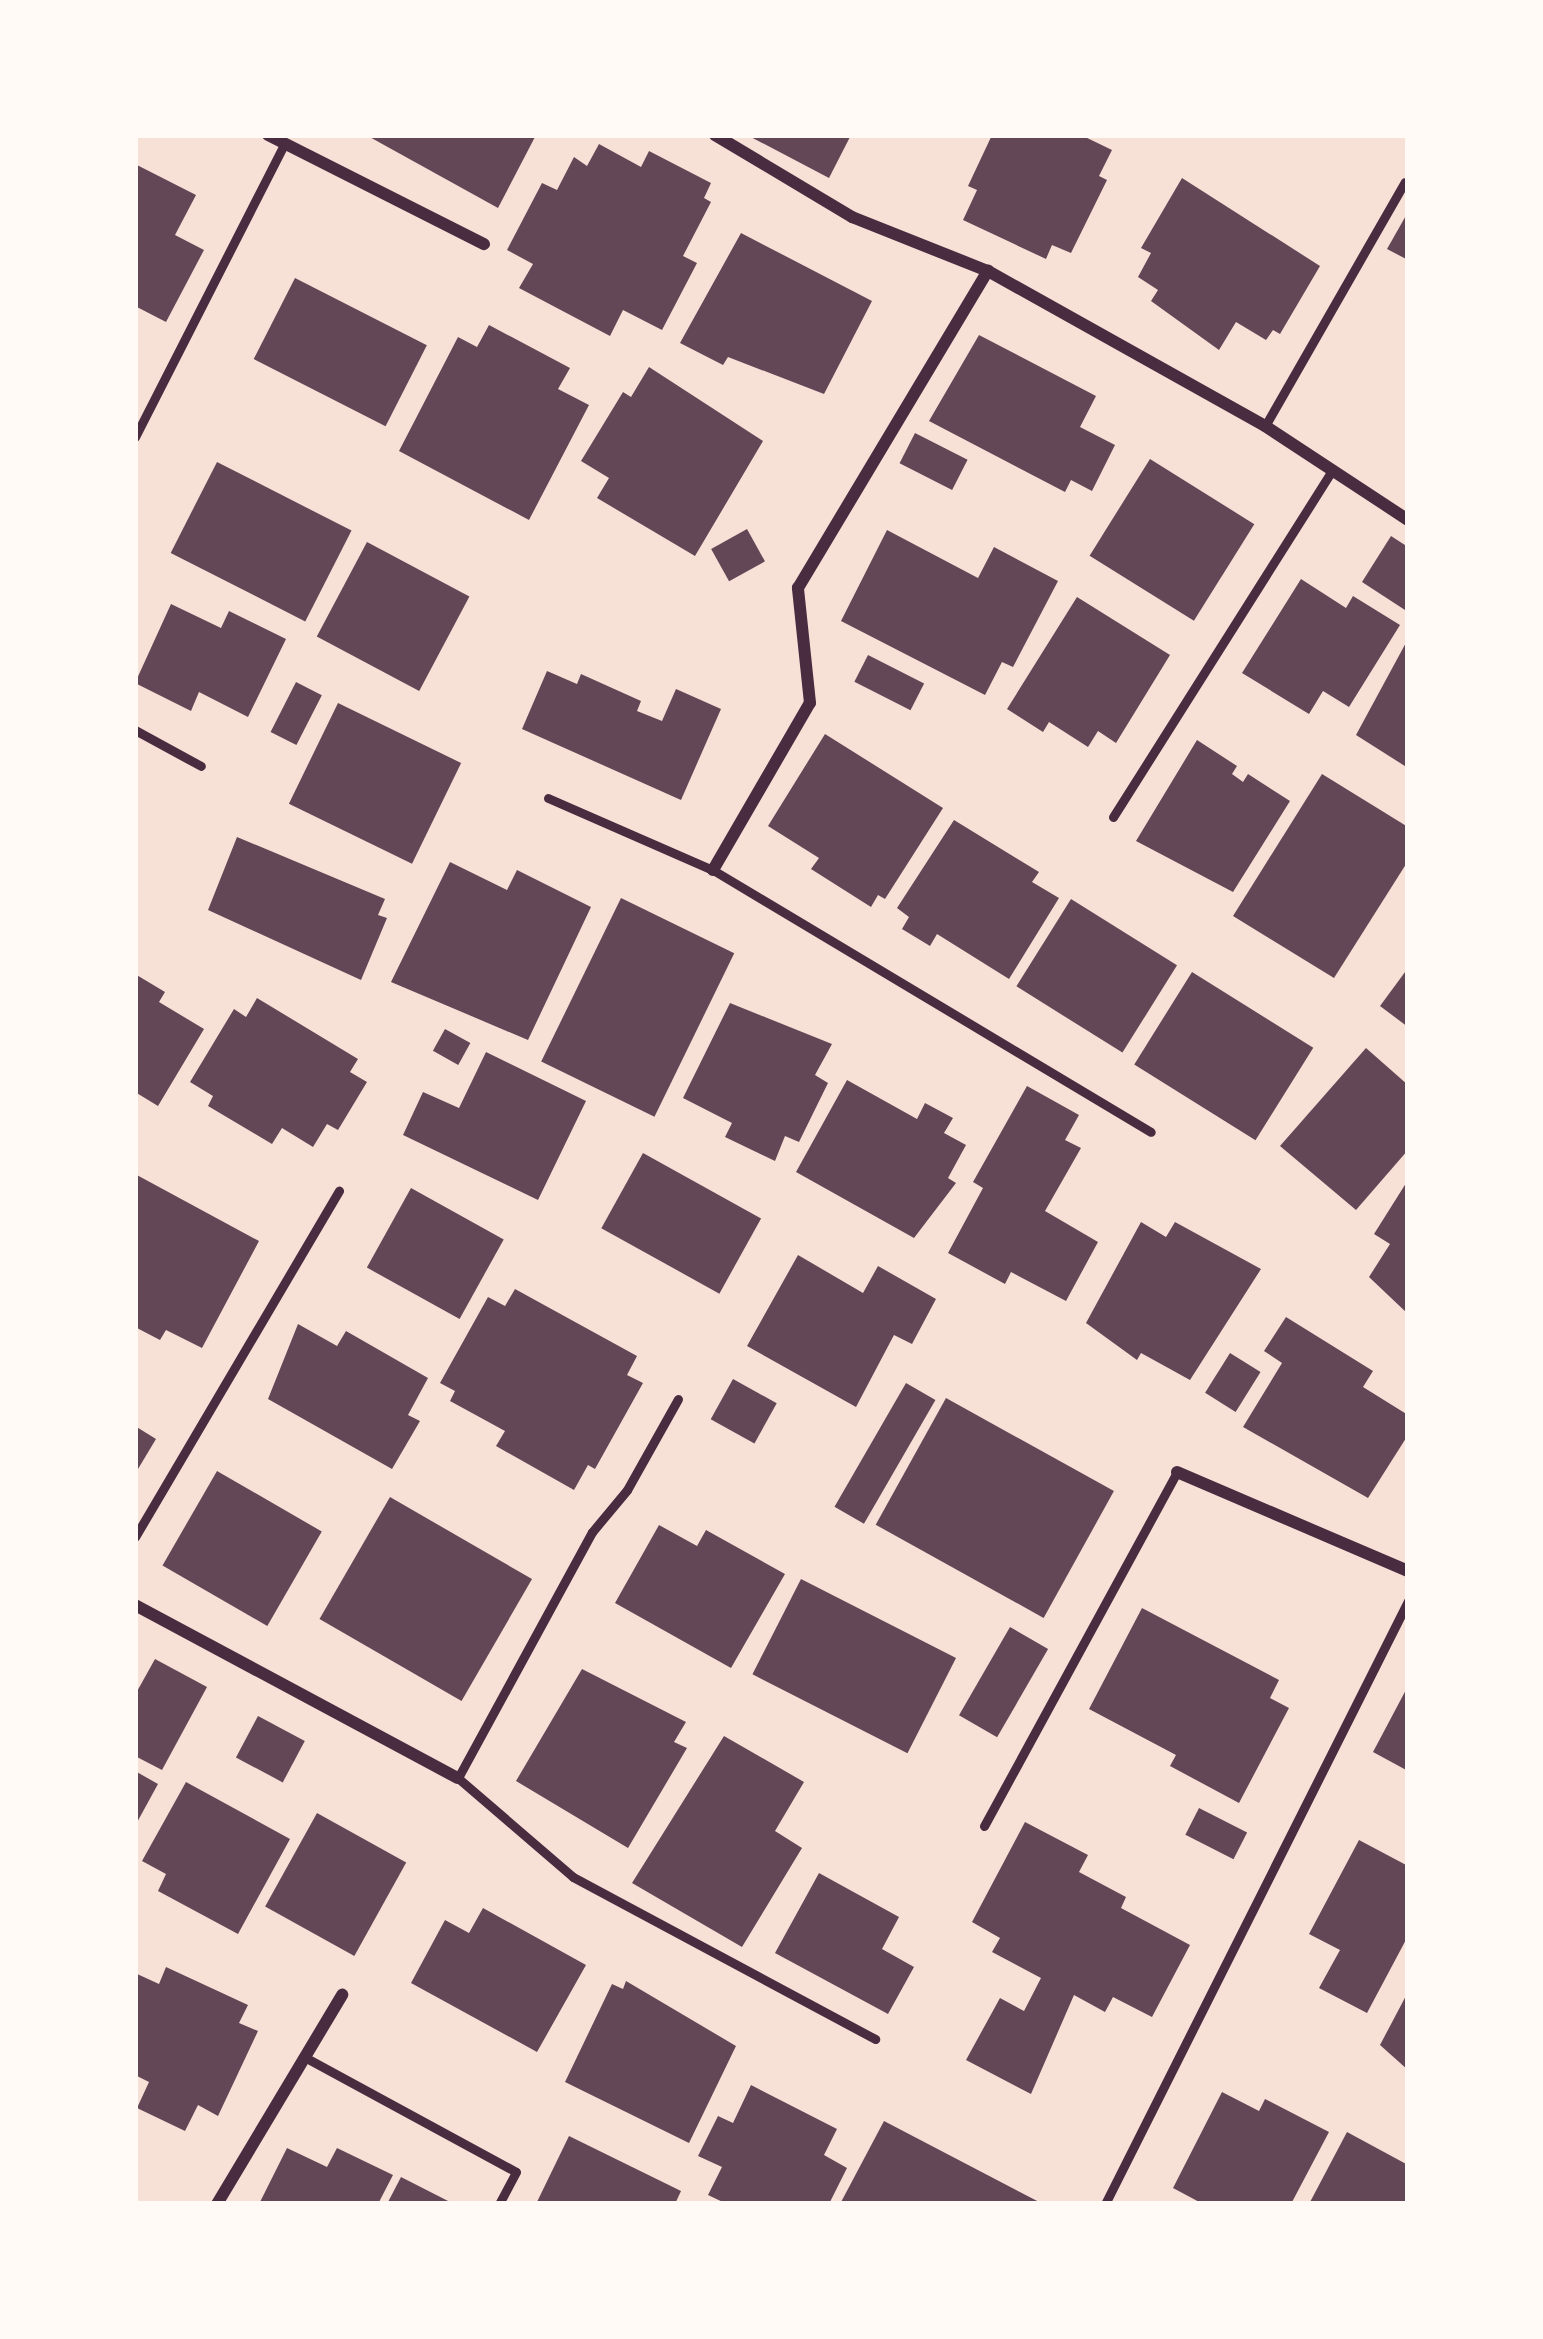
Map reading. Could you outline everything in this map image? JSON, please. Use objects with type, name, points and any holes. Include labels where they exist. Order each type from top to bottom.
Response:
[{"type":"street","points":[[268,135],[484,244]]},
{"type":"street","points":[[715,135],[852,217],[988,271],[1265,426],[1408,520]]},
{"type":"street","points":[[713,870],[810,703],[798,588],[988,271]]},
{"type":"street","points":[[1177,1472],[1408,1570]]},
{"type":"street","points":[[135,1605],[458,1778]]},
{"type":"street","points":[[217,2204],[310,2060],[342,1995]]},
{"type":"lane","points":[[135,437],[285,143]]},
{"type":"lane","points":[[1265,426],[1405,182]]},
{"type":"lane","points":[[1113,817],[1332,470]]},
{"type":"lane","points":[[135,730],[201,766]]},
{"type":"lane","points":[[548,798],[713,870],[1151,1132]]},
{"type":"lane","points":[[135,1538],[339,1191]]},
{"type":"lane","points":[[678,1399],[627,1490],[592,1532],[458,1778],[573,1877],[875,2039]]},
{"type":"lane","points":[[984,1826],[1177,1472]]},
{"type":"lane","points":[[1105,2204],[1408,1601]]},
{"type":"lane","points":[[310,2060],[516,2172],[499,2204]]},
{"type":"building","points":[[366,135],[536,135],[498,208]]},
{"type":"building","points":[[747,135],[851,135],[829,178]]},
{"type":"building","points":[[992,135],[1081,135],[1112,150],[1099,176],[1107,180],[1071,253],[1052,245],[1046,259],[963,220],[977,190],[968,186]]},
{"type":"building","points":[[599,144],[641,167],[649,151],[711,183],[704,198],[711,202],[683,256],[697,263],[662,330],[623,310],[610,336],[519,288],[533,264],[507,250],[542,183],[557,190],[574,157],[587,166]]},
{"type":"building","points":[[135,164],[196,195],[175,235],[204,250],[166,322],[135,306]]},
{"type":"building","points":[[1182,178],[1320,266],[1280,334],[1273,330],[1266,340],[1236,322],[1219,350],[1151,301],[1158,290],[1138,277],[1151,253],[1141,248]]},
{"type":"building","points":[[1408,212],[1408,260],[1387,249]]},
{"type":"building","points":[[741,233],[872,301],[824,394],[728,357],[723,365],[680,343]]},
{"type":"building","points":[[295,278],[427,345],[386,426],[254,359]]},
{"type":"building","points":[[489,325],[570,368],[558,389],[589,405],[529,520],[399,451],[458,337],[477,347]]},
{"type":"building","points":[[979,335],[1096,396],[1080,427],[1115,445],[1092,491],[1071,480],[1065,492],[929,421]]},
{"type":"building","points":[[649,367],[763,441],[695,556],[597,498],[609,478],[581,461],[623,392],[631,397]]},
{"type":"building","points":[[915,433],[968,460],[952,490],[900,463]]},
{"type":"building","points":[[1150,459],[1254,524],[1194,621],[1090,556]]},
{"type":"building","points":[[217,462],[352,531],[305,621],[171,553]]},
{"type":"building","points":[[747,529],[765,561],[729,581],[711,549]]},
{"type":"building","points":[[887,530],[978,578],[994,547],[1058,581],[1013,667],[1002,662],[985,695],[841,621]]},
{"type":"building","points":[[1391,536],[1408,547],[1405,610],[1362,582]]},
{"type":"building","points":[[367,542],[469,596],[419,691],[317,636]]},
{"type":"building","points":[[1301,579],[1346,608],[1353,596],[1400,625],[1349,707],[1323,691],[1309,714],[1242,673]]},
{"type":"building","points":[[1077,597],[1170,655],[1116,743],[1098,731],[1088,747],[1049,722],[1043,732],[1007,709]]},
{"type":"building","points":[[171,604],[221,628],[229,611],[286,639],[248,717],[199,692],[191,711],[135,683]]},
{"type":"building","points":[[1408,639],[1408,768],[1356,735]]},
{"type":"building","points":[[868,655],[924,684],[911,710],[854,682]]},
{"type":"building","points":[[547,671],[577,684],[581,674],[641,701],[637,711],[662,721],[676,689],[721,709],[681,800],[522,729]]},
{"type":"building","points":[[296,682],[322,695],[296,745],[271,732]]},
{"type":"building","points":[[338,703],[461,763],[412,864],[289,804]]},
{"type":"building","points":[[825,734],[943,808],[885,899],[878,895],[871,907],[811,869],[819,858],[768,826]]},
{"type":"building","points":[[1197,740],[1237,766],[1232,774],[1243,782],[1248,774],[1290,801],[1233,892],[1136,841]]},
{"type":"building","points":[[1322,774],[1408,827],[1408,861],[1334,978],[1233,916]]},
{"type":"building","points":[[954,820],[1039,872],[1032,882],[1059,898],[1009,979],[937,934],[930,946],[902,929],[909,917],[897,908]]},
{"type":"building","points":[[237,837],[385,899],[378,915],[387,918],[361,980],[208,910]]},
{"type":"building","points":[[450,862],[507,890],[517,870],[591,907],[528,1040],[391,982]]},
{"type":"building","points":[[621,898],[734,953],[654,1117],[541,1062]]},
{"type":"building","points":[[1071,899],[1177,965],[1122,1053],[1016,986]]},
{"type":"building","points":[[1408,968],[1408,1027],[1380,1006]]},
{"type":"building","points":[[1192,972],[1313,1048],[1256,1140],[1134,1064]]},
{"type":"building","points":[[135,974],[165,992],[159,1002],[204,1029],[158,1106],[135,1092]]},
{"type":"building","points":[[257,998],[358,1059],[350,1072],[367,1082],[338,1130],[327,1124],[313,1147],[282,1128],[272,1144],[208,1106],[213,1096],[190,1082],[234,1009],[246,1017]]},
{"type":"building","points":[[730,1003],[832,1044],[815,1075],[828,1083],[799,1142],[785,1136],[775,1161],[725,1137],[732,1123],[683,1098]]},
{"type":"building","points":[[445,1029],[470,1043],[458,1065],[433,1051]]},
{"type":"building","points":[[1366,1048],[1408,1085],[1408,1150],[1356,1210],[1280,1146]]},
{"type":"building","points":[[486,1052],[586,1101],[538,1200],[403,1135],[423,1092],[459,1108]]},
{"type":"building","points":[[847,1080],[917,1119],[925,1103],[953,1118],[944,1133],[966,1145],[948,1178],[956,1183],[914,1238],[796,1172]]},
{"type":"building","points":[[1027,1086],[1079,1115],[1065,1140],[1081,1148],[1045,1211],[1098,1242],[1066,1301],[1011,1272],[1005,1284],[948,1253],[983,1188],[973,1182]]},
{"type":"building","points":[[643,1153],[761,1218],[719,1294],[601,1228]]},
{"type":"building","points":[[135,1174],[259,1241],[202,1348],[166,1330],[160,1340],[135,1327]]},
{"type":"building","points":[[1408,1180],[1408,1314],[1369,1277],[1390,1244],[1374,1234]]},
{"type":"building","points":[[411,1188],[504,1239],[460,1319],[367,1268]]},
{"type":"building","points":[[1141,1222],[1166,1237],[1175,1222],[1261,1269],[1190,1380],[1141,1353],[1137,1360],[1086,1323]]},
{"type":"building","points":[[798,1255],[863,1293],[878,1266],[936,1299],[912,1344],[894,1335],[856,1407],[747,1346]]},
{"type":"building","points":[[515,1289],[637,1356],[627,1375],[643,1383],[595,1469],[588,1465],[574,1490],[496,1446],[505,1431],[450,1401],[455,1391],[440,1383],[488,1297],[505,1306]]},
{"type":"building","points":[[1286,1317],[1373,1371],[1363,1387],[1408,1415],[1408,1435],[1368,1498],[1243,1427],[1282,1363],[1264,1351]]},
{"type":"building","points":[[298,1324],[337,1346],[346,1331],[428,1378],[408,1415],[420,1421],[392,1469],[268,1399]]},
{"type":"building","points":[[1230,1353],[1261,1372],[1236,1412],[1205,1393]]},
{"type":"building","points":[[733,1379],[777,1403],[754,1443],[711,1419]]},
{"type":"building","points":[[906,1383],[935,1400],[864,1524],[834,1507]]},
{"type":"building","points":[[946,1398],[1114,1491],[1044,1618],[876,1525]]},
{"type":"building","points":[[135,1426],[156,1439],[135,1474]]},
{"type":"building","points":[[217,1471],[322,1532],[267,1626],[162,1565]]},
{"type":"building","points":[[390,1497],[532,1579],[462,1701],[320,1619]]},
{"type":"building","points":[[659,1525],[697,1546],[706,1530],[785,1574],[731,1668],[615,1603]]},
{"type":"building","points":[[801,1579],[956,1658],[907,1753],[752,1674]]},
{"type":"building","points":[[1142,1608],[1279,1680],[1270,1698],[1289,1708],[1239,1803],[1170,1766],[1176,1755],[1089,1709]]},
{"type":"building","points":[[1010,1627],[1048,1649],[997,1737],[959,1715]]},
{"type":"building","points":[[155,1659],[207,1687],[162,1770],[135,1756],[135,1695]]},
{"type":"building","points":[[582,1669],[686,1722],[674,1742],[687,1748],[628,1848],[516,1781]]},
{"type":"building","points":[[1408,1686],[1408,1771],[1373,1752]]},
{"type":"building","points":[[258,1716],[305,1741],[283,1782],[236,1757]]},
{"type":"building","points":[[724,1736],[804,1782],[775,1831],[802,1848],[742,1947],[632,1883]]},
{"type":"building","points":[[135,1771],[158,1784],[135,1826]]},
{"type":"building","points":[[186,1782],[290,1839],[238,1934],[158,1891],[166,1874],[142,1861]]},
{"type":"building","points":[[1199,1808],[1247,1833],[1233,1859],[1185,1835]]},
{"type":"building","points":[[317,1813],[406,1862],[354,1956],[265,1907]]},
{"type":"building","points":[[1025,1822],[1088,1855],[1079,1872],[1126,1897],[1121,1908],[1190,1945],[1152,2017],[1113,1997],[1105,2012],[1074,1995],[1031,2094],[966,2060],[1000,1998],[1024,2011],[1041,1978],[992,1952],[1000,1938],[972,1922]]},
{"type":"building","points":[[1359,1840],[1408,1866],[1408,1936],[1367,2013],[1319,1988],[1340,1950],[1309,1934]]},
{"type":"building","points":[[819,1873],[899,1917],[882,1949],[914,1967],[888,2014],[775,1953]]},
{"type":"building","points":[[483,1908],[586,1965],[537,2052],[411,1983],[445,1920],[469,1933]]},
{"type":"building","points":[[166,1967],[248,2005],[239,2023],[258,2031],[218,2116],[198,2105],[185,2131],[137,2108],[149,2082],[135,2075],[135,1973],[159,1984]]},
{"type":"building","points":[[626,1981],[736,2046],[689,2143],[565,2082],[612,1984],[623,1989]]},
{"type":"building","points":[[1408,1992],[1408,2070],[1380,2045]]},
{"type":"building","points":[[751,2085],[837,2129],[824,2155],[847,2168],[829,2204],[727,2204],[708,2195],[722,2167],[698,2156],[718,2116],[733,2123]]},
{"type":"building","points":[[1222,2092],[1259,2111],[1265,2099],[1329,2132],[1291,2204],[1203,2204],[1173,2188]]},
{"type":"building","points":[[884,2121],[1043,2204],[840,2204]]},
{"type":"building","points":[[1347,2132],[1408,2165],[1408,2204],[1309,2204]]},
{"type":"building","points":[[569,2136],[681,2191],[675,2204],[536,2204]]},
{"type":"building","points":[[287,2148],[327,2167],[337,2148],[393,2175],[378,2204],[259,2204]]},
{"type":"building","points":[[401,2177],[454,2204],[387,2204]]}]
